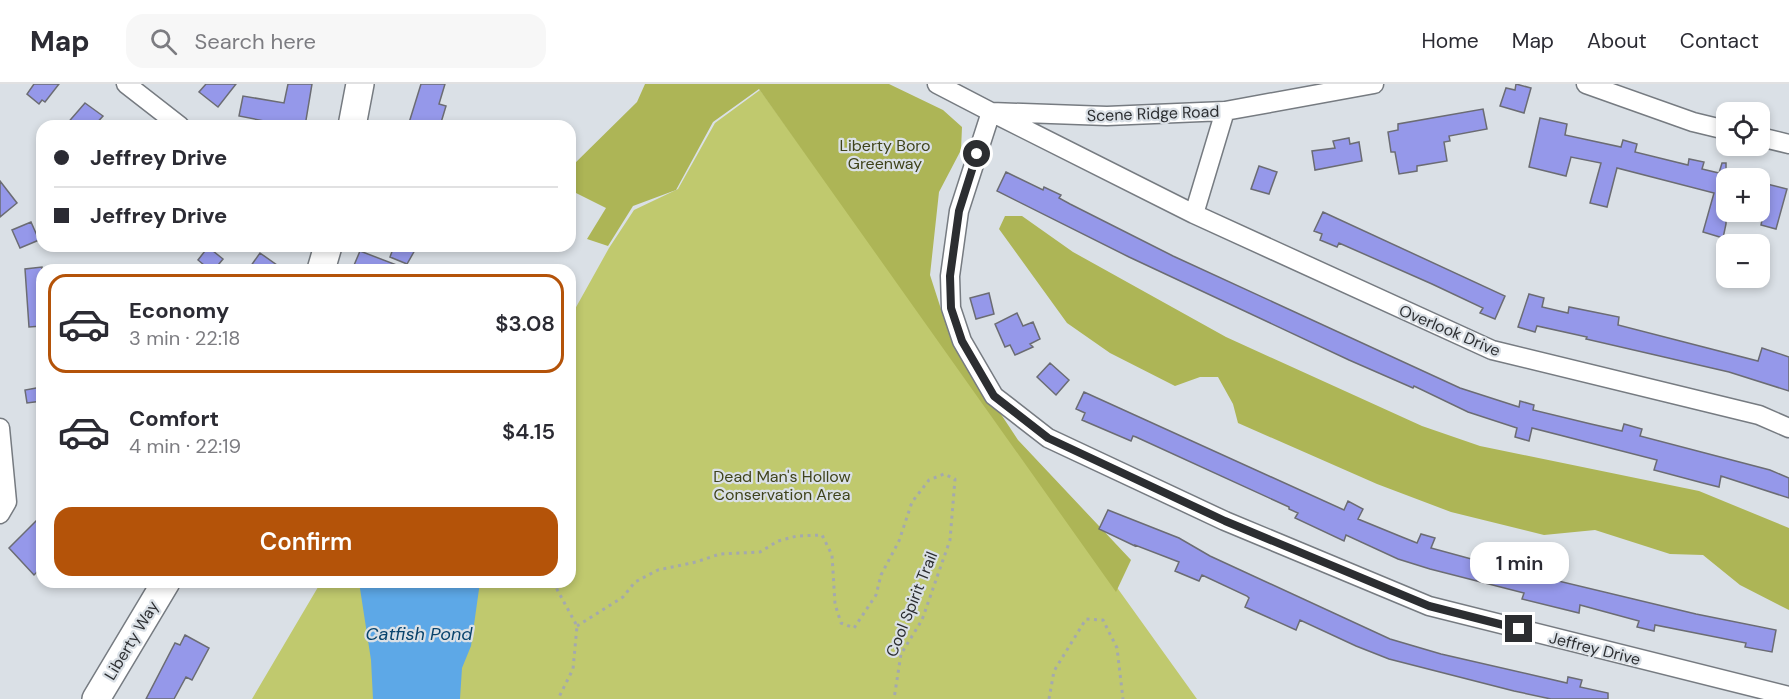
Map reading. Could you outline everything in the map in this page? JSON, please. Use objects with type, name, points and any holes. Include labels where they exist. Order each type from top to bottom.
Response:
[{"type":"street","points":[[126,84],[172,120]]},
{"type":"street","points":[[353,120],[360,84]]},
{"type":"street","name":"Scene Ridge Road","points":[[937,84],[991,112],[1107,116],[1225,111],[1374,84]]},
{"type":"street","points":[[1586,84],[1693,122],[1716,128]]},
{"type":"street","points":[[1194,214],[1225,111]]},
{"type":"street","name":"Overlook Drive","points":[[991,112],[1194,214],[1492,350],[1759,416],[1789,428]]},
{"type":"street","name":"Jeffrey Drive","points":[[991,112],[959,211],[950,276],[951,308],[962,341],[994,396],[1048,438],[1225,521],[1429,606],[1789,696]]},
{"type":"street","points":[[1770,139],[1789,144]]},
{"type":"street","points":[[0,428],[7,502],[0,514]]},
{"type":"street","name":"Liberty Way","points":[[96,699],[162,588]]},
{"type":"path","name":"Cool Spirit Trail","points":[[576,626],[623,597],[635,582],[658,570],[720,554],[760,552],[778,542],[797,536],[822,536],[832,555],[835,604],[841,623],[854,628],[876,595],[881,575],[899,541],[912,502],[929,480],[944,474],[955,479],[950,540],[921,620],[902,654],[894,699]]},
{"type":"path","points":[[556,588],[576,626],[573,669],[558,699]]},
{"type":"path","points":[[1049,699],[1054,672],[1086,619],[1104,620],[1117,648],[1123,699]]},
{"type":"green space","name":"Liberty Boro Greenway","points":[[645,84],[889,84],[943,110],[962,127],[961,150],[939,192],[930,275],[950,337],[1018,440],[1131,560],[1116,592],[759,89],[713,122],[676,190],[633,206],[608,246],[587,239],[606,208],[576,193],[576,162],[637,102]]},
{"type":"green space","name":"Dead Man's Hollow Conservation Area","points":[[760,90],[1197,699],[252,699],[317,588],[576,588],[576,307],[609,248],[634,210],[678,189],[715,123]]},
{"type":"green space","points":[[1005,216],[1022,216],[1073,252],[1226,337],[1422,426],[1480,446],[1699,491],[1789,528],[1789,610],[1740,585],[1703,555],[1670,554],[1595,530],[1544,535],[1451,512],[1377,484],[1238,423],[1233,404],[1218,377],[1200,377],[1175,386],[1110,353],[1067,323],[999,229]]},
{"type":"water","name":"Catfish Pond","points":[[360,588],[479,588],[471,646],[462,668],[460,699],[373,699],[371,660]]},
{"type":"building","points":[[34,84],[59,84],[45,102],[42,100],[39,104],[27,94]]},
{"type":"building","points":[[206,84],[236,84],[218,107],[199,92]]},
{"type":"building","points":[[288,84],[312,84],[306,120],[260,120],[239,116],[243,96],[284,103]]},
{"type":"building","points":[[421,84],[445,84],[439,104],[446,106],[442,120],[410,120]]},
{"type":"building","points":[[1516,84],[1531,88],[1524,113],[1500,106],[1506,88],[1515,90]]},
{"type":"building","points":[[85,103],[103,116],[99,120],[70,120]]},
{"type":"building","points":[[1483,109],[1487,129],[1449,136],[1450,141],[1444,142],[1447,161],[1417,166],[1417,171],[1399,174],[1395,152],[1391,152],[1388,132],[1398,130],[1398,124]]},
{"type":"building","points":[[1540,118],[1567,124],[1565,135],[1621,147],[1623,140],[1637,144],[1635,152],[1688,165],[1689,159],[1704,162],[1702,169],[1716,172],[1716,222],[1726,222],[1724,234],[1716,234],[1716,236],[1703,232],[1714,193],[1617,168],[1607,207],[1590,203],[1601,163],[1571,157],[1566,176],[1529,167]]},
{"type":"building","points":[[1349,138],[1350,144],[1359,142],[1362,161],[1315,170],[1312,151],[1335,148],[1333,141]]},
{"type":"building","points":[[1722,163],[1726,163],[1726,168],[1720,168]]},
{"type":"building","points":[[1259,166],[1277,172],[1269,194],[1251,189]]},
{"type":"building","points":[[1006,172],[1043,190],[1044,187],[1061,195],[1059,198],[1173,256],[1460,388],[1519,407],[1520,401],[1534,405],[1533,410],[1622,431],[1624,424],[1642,429],[1640,436],[1770,470],[1789,478],[1789,498],[1721,476],[1719,487],[1654,470],[1657,460],[1532,428],[1529,441],[1515,437],[1517,428],[1468,412],[1414,386],[1413,388],[1349,360],[1129,257],[997,191]]},
{"type":"building","points":[[0,181],[17,203],[0,217]]},
{"type":"building","points":[[1770,185],[1787,189],[1776,229],[1761,225],[1762,222],[1770,222]]},
{"type":"building","points":[[1323,212],[1505,296],[1495,319],[1480,313],[1483,308],[1432,284],[1339,243],[1337,247],[1320,240],[1322,234],[1314,231]]},
{"type":"building","points":[[31,222],[36,233],[36,241],[20,248],[12,230]]},
{"type":"building","points":[[204,252],[214,252],[223,259],[219,264],[203,264],[198,260]]},
{"type":"building","points":[[360,252],[363,252],[394,264],[355,264]]},
{"type":"building","points":[[392,252],[414,252],[407,264],[390,257]]},
{"type":"building","points":[[260,253],[276,264],[252,264]]},
{"type":"building","points":[[36,268],[36,326],[29,327],[25,269]]},
{"type":"building","points":[[989,293],[994,314],[976,319],[970,298]]},
{"type":"building","points":[[1529,294],[1544,298],[1542,307],[1568,313],[1569,307],[1619,317],[1618,325],[1758,361],[1762,348],[1789,357],[1789,391],[1729,372],[1586,339],[1587,337],[1537,326],[1535,332],[1518,327]]},
{"type":"building","points":[[1017,313],[1023,326],[1033,322],[1040,339],[1030,344],[1033,347],[1015,355],[1010,345],[1005,347],[995,324]]},
{"type":"building","points":[[1050,363],[1069,380],[1056,395],[1037,377]]},
{"type":"building","points":[[36,388],[36,402],[27,403],[25,390]]},
{"type":"building","points":[[1084,392],[1344,510],[1348,501],[1363,509],[1358,519],[1417,543],[1421,534],[1435,538],[1431,548],[1508,569],[1696,614],[1776,630],[1772,652],[1745,647],[1746,643],[1655,625],[1654,631],[1637,627],[1639,621],[1580,605],[1579,613],[1522,599],[1524,593],[1398,559],[1346,535],[1344,541],[1295,518],[1298,513],[1289,507],[1136,437],[1133,436],[1131,441],[1082,420],[1085,413],[1076,409]]},
{"type":"building","points":[[1108,510],[1179,538],[1210,556],[1390,639],[1441,654],[1567,683],[1568,677],[1582,680],[1580,687],[1608,693],[1608,699],[1551,699],[1514,691],[1389,659],[1300,620],[1296,630],[1245,607],[1249,598],[1247,596],[1202,575],[1199,581],[1175,571],[1179,562],[1135,546],[1099,529]]},
{"type":"building","points":[[36,521],[36,573],[34,575],[9,548]]},
{"type":"building","points":[[185,635],[209,648],[192,680],[186,677],[174,699],[146,699],[175,643],[180,645]]},
{"type":"route","points":[[977,154],[959,211],[950,276],[951,308],[962,341],[994,396],[1048,438],[1225,521],[1429,606],[1519,629]]}]
